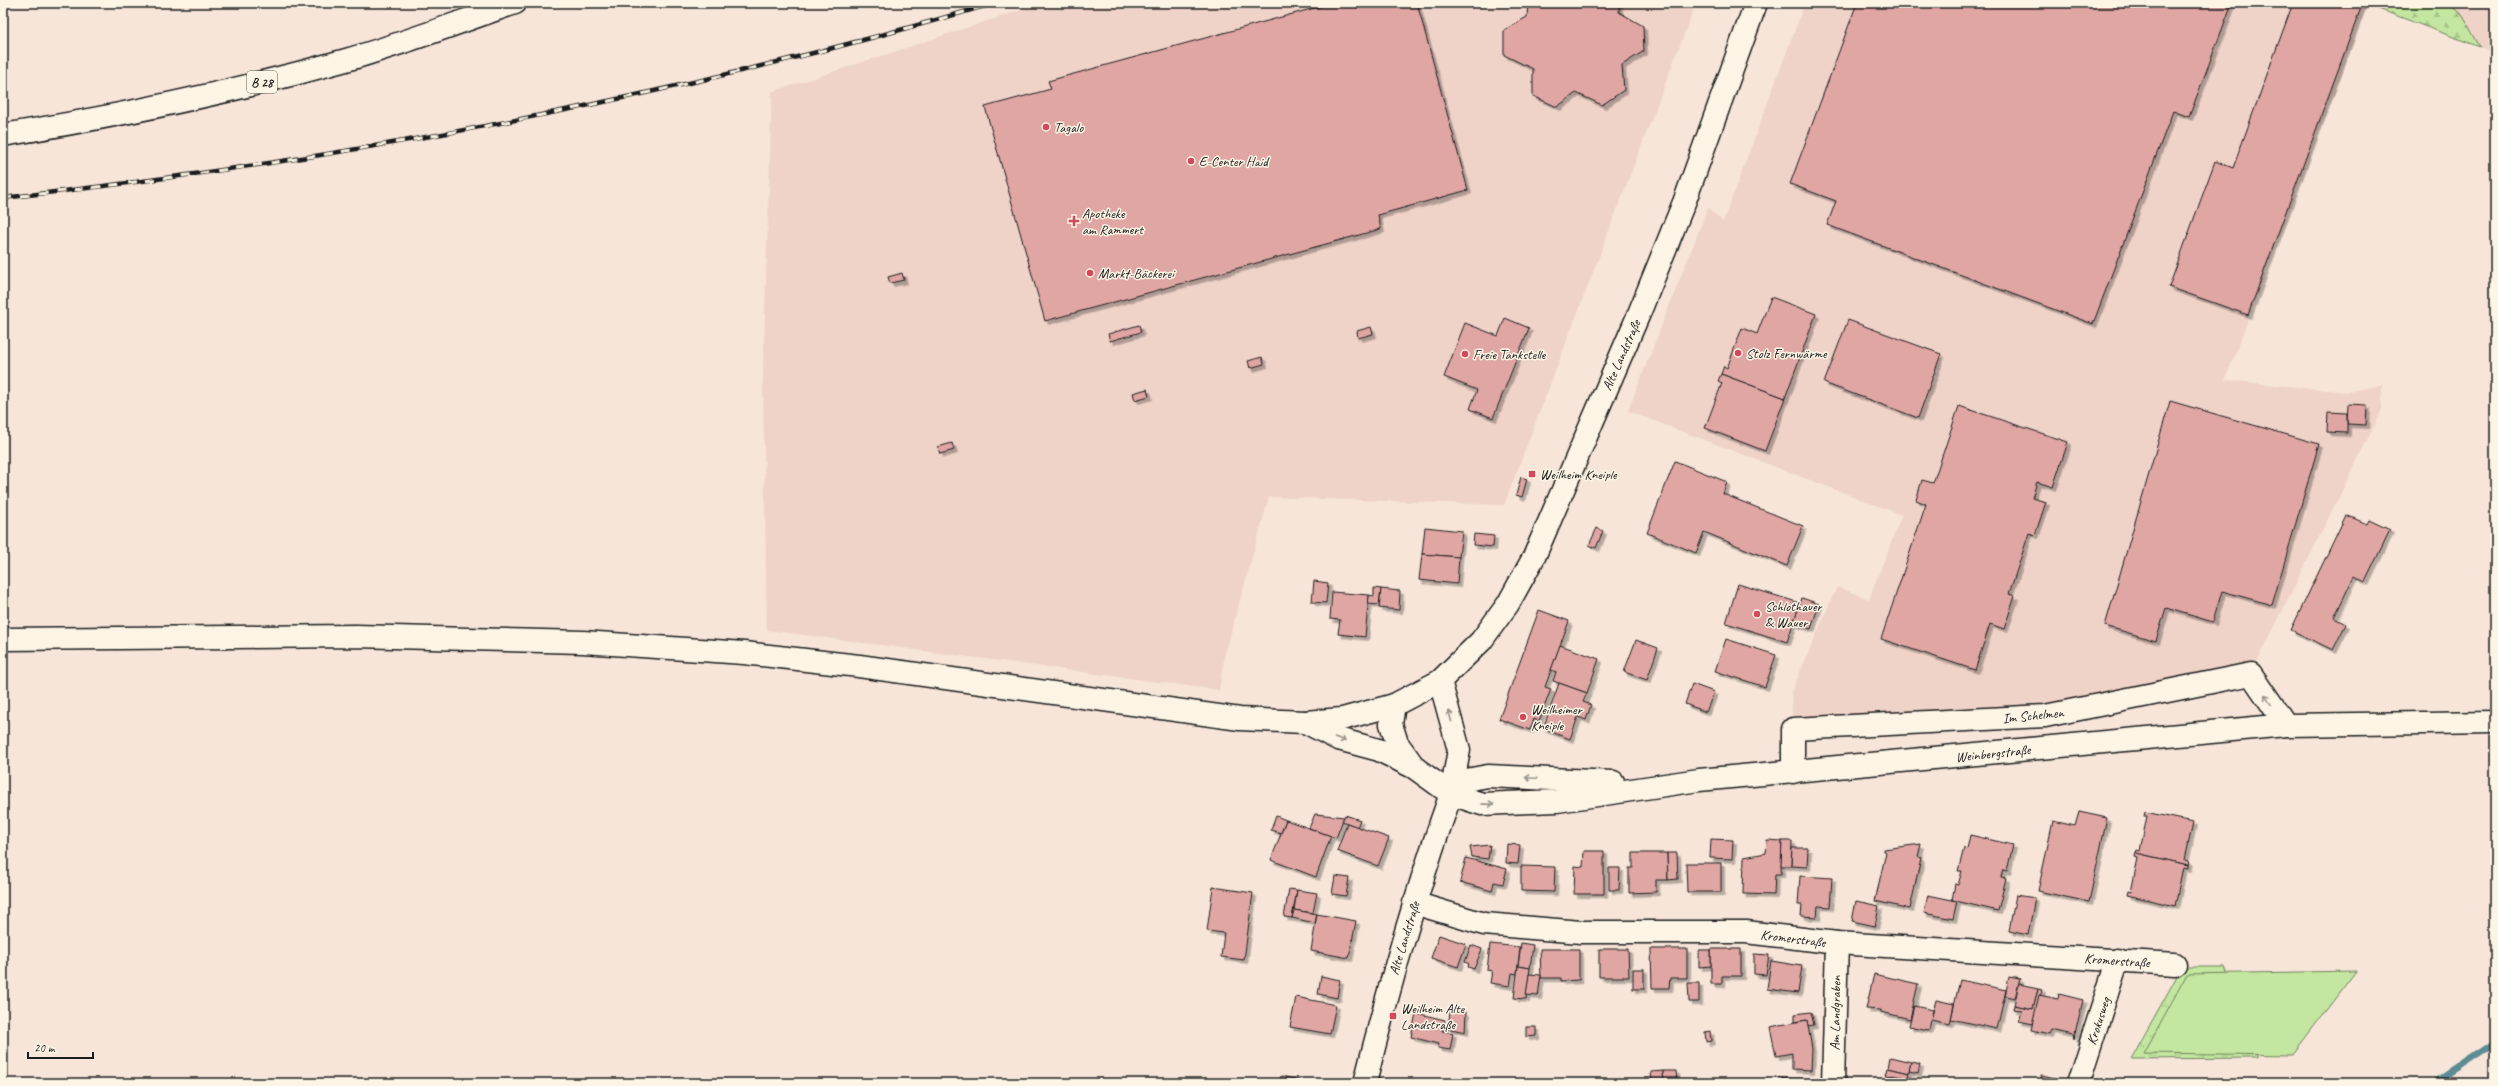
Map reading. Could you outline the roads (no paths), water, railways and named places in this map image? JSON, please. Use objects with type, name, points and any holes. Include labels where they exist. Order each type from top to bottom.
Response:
[{"type":"street","name":"B 28","points":[[3,135],[107,118],[228,91],[347,60],[515,3]]},
{"type":"street","name":"Alte Landstraße","points":[[3,639],[279,636],[437,637],[665,647],[859,666],[1240,718],[1305,722],[1342,719],[1394,705],[1440,681],[1481,641],[1508,604],[1534,557],[1647,296],[1685,200],[1756,3]]},
{"type":"street","name":"Im Schelmen","points":[[1793,772],[1793,730],[2045,716],[2250,674],[2286,725]]},
{"type":"street","name":"Alte Landstraße","points":[[1365,1083],[1382,1014],[1414,903],[1451,794],[1459,750],[1440,681]]},
{"type":"street","points":[[1394,705],[1392,724],[1396,743],[1415,768]]},
{"type":"street","points":[[1305,722],[1338,739],[1379,750],[1415,768],[1451,794],[1482,804],[1557,802],[1664,784]]},
{"type":"street","name":"Weinbergstraße","points":[[1664,784],[2286,725],[2495,722]]},
{"type":"street","points":[[1459,750],[1488,776]]},
{"type":"street","points":[[1451,794],[1466,780],[1488,776],[1664,784]]},
{"type":"street","name":"Kromerstraße","points":[[1414,903],[1484,924],[1581,932],[1746,932],[1836,943],[2118,959],[2175,964]]},
{"type":"street","name":"Am Landgraben","points":[[1833,1083],[1836,943]]},
{"type":"street","name":"Krokusweg","points":[[2078,1083],[2118,959]]},
{"type":"waterway","points":[[2435,1083],[2495,1043]]},
{"type":"railway","points":[[3,198],[129,183],[254,165],[503,123],[750,69],[995,3]]},
{"type":"place","name":"Tagalo","points":[[1046,127]]},
{"type":"place","name":"E-Center Haid","points":[[1191,161]]},
{"type":"place","name":"Apotheke am Rammert","points":[[1074,221]]},
{"type":"place","name":"Markt-Bäckerei","points":[[1090,273]]},
{"type":"place","name":"Stolz Fernwärme","points":[[1738,353]]},
{"type":"place","name":"Freie Tankstelle","points":[[1465,354]]},
{"type":"place","name":"Weilheim Kneiple","points":[[1532,474]]},
{"type":"place","name":"Schlothauer & Wauer","points":[[1757,614]]},
{"type":"place","name":"Weilheimer Kneiple","points":[[1523,717]]},
{"type":"place","name":"Weilheim Alte Landstraße","points":[[1393,1016]]}]
